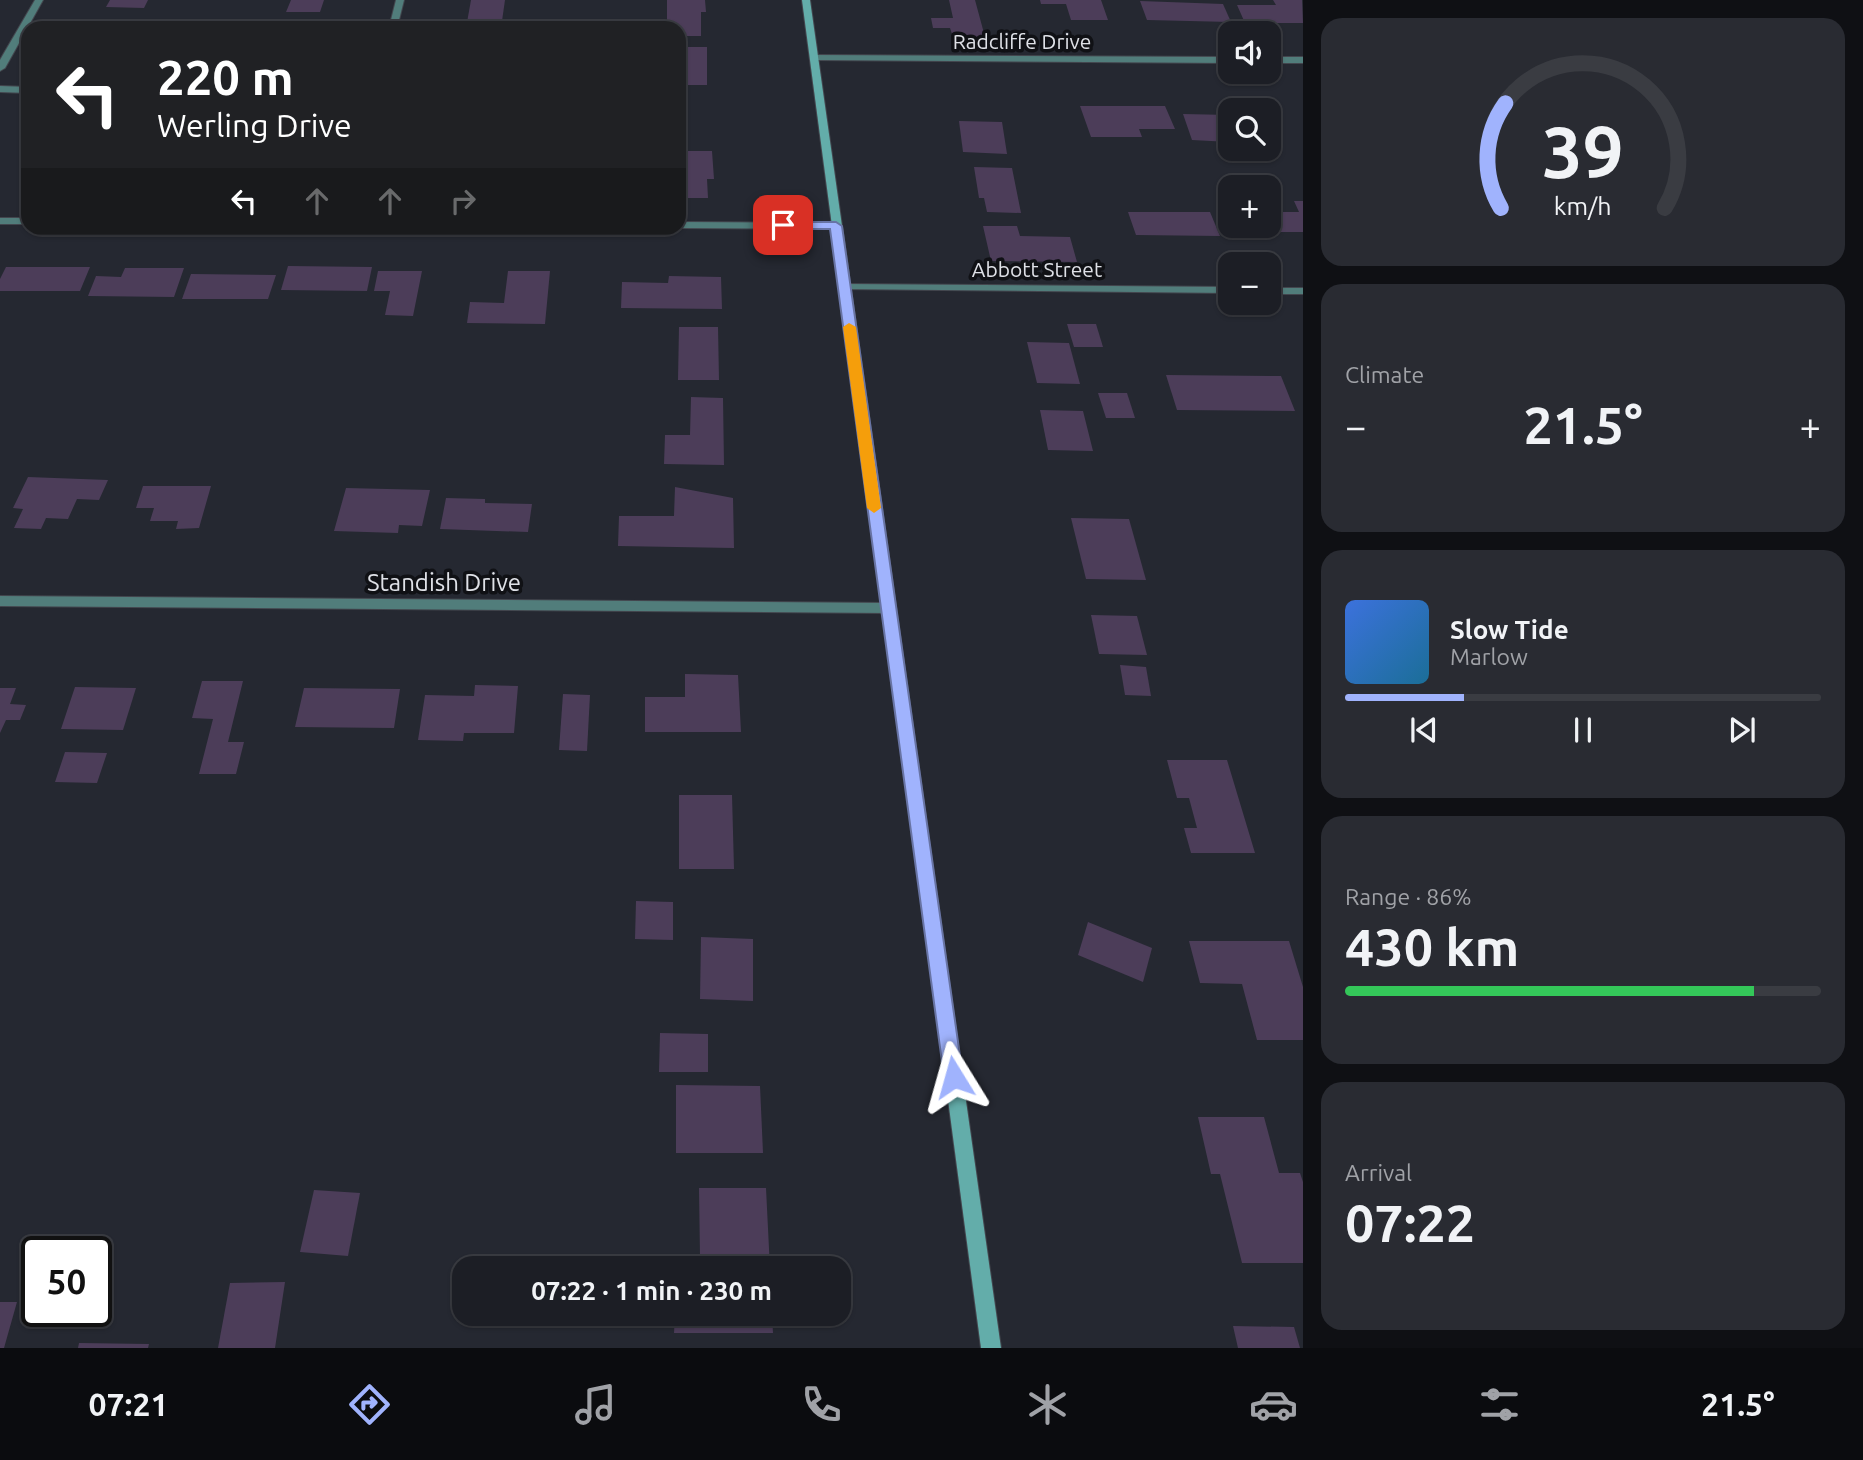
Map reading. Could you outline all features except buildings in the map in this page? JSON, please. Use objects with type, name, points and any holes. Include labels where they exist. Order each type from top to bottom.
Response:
[{"type":"main road","points":[[806,0],[991,1348]]},
{"type":"street","points":[[26,21],[38,0]]},
{"type":"street","points":[[395,21],[400,0]]},
{"type":"street","points":[[0,68],[21,30]]},
{"type":"street","name":"Radcliffe Drive","points":[[814,57],[1218,60]]},
{"type":"street","points":[[1281,60],[1303,60]]},
{"type":"street","points":[[0,89],[21,90]]},
{"type":"street","points":[[0,220],[21,221]]},
{"type":"street","points":[[686,225],[836,226]]},
{"type":"street","name":"Abbott Street","points":[[844,287],[1218,290]]},
{"type":"street","points":[[1281,291],[1303,291]]},
{"type":"street","name":"Standish Drive","points":[[0,601],[888,608]]},
{"type":"slow traffic","points":[[849,327],[874,508]]},
{"type":"route","points":[[783,225],[836,226],[954,1077]]}]
